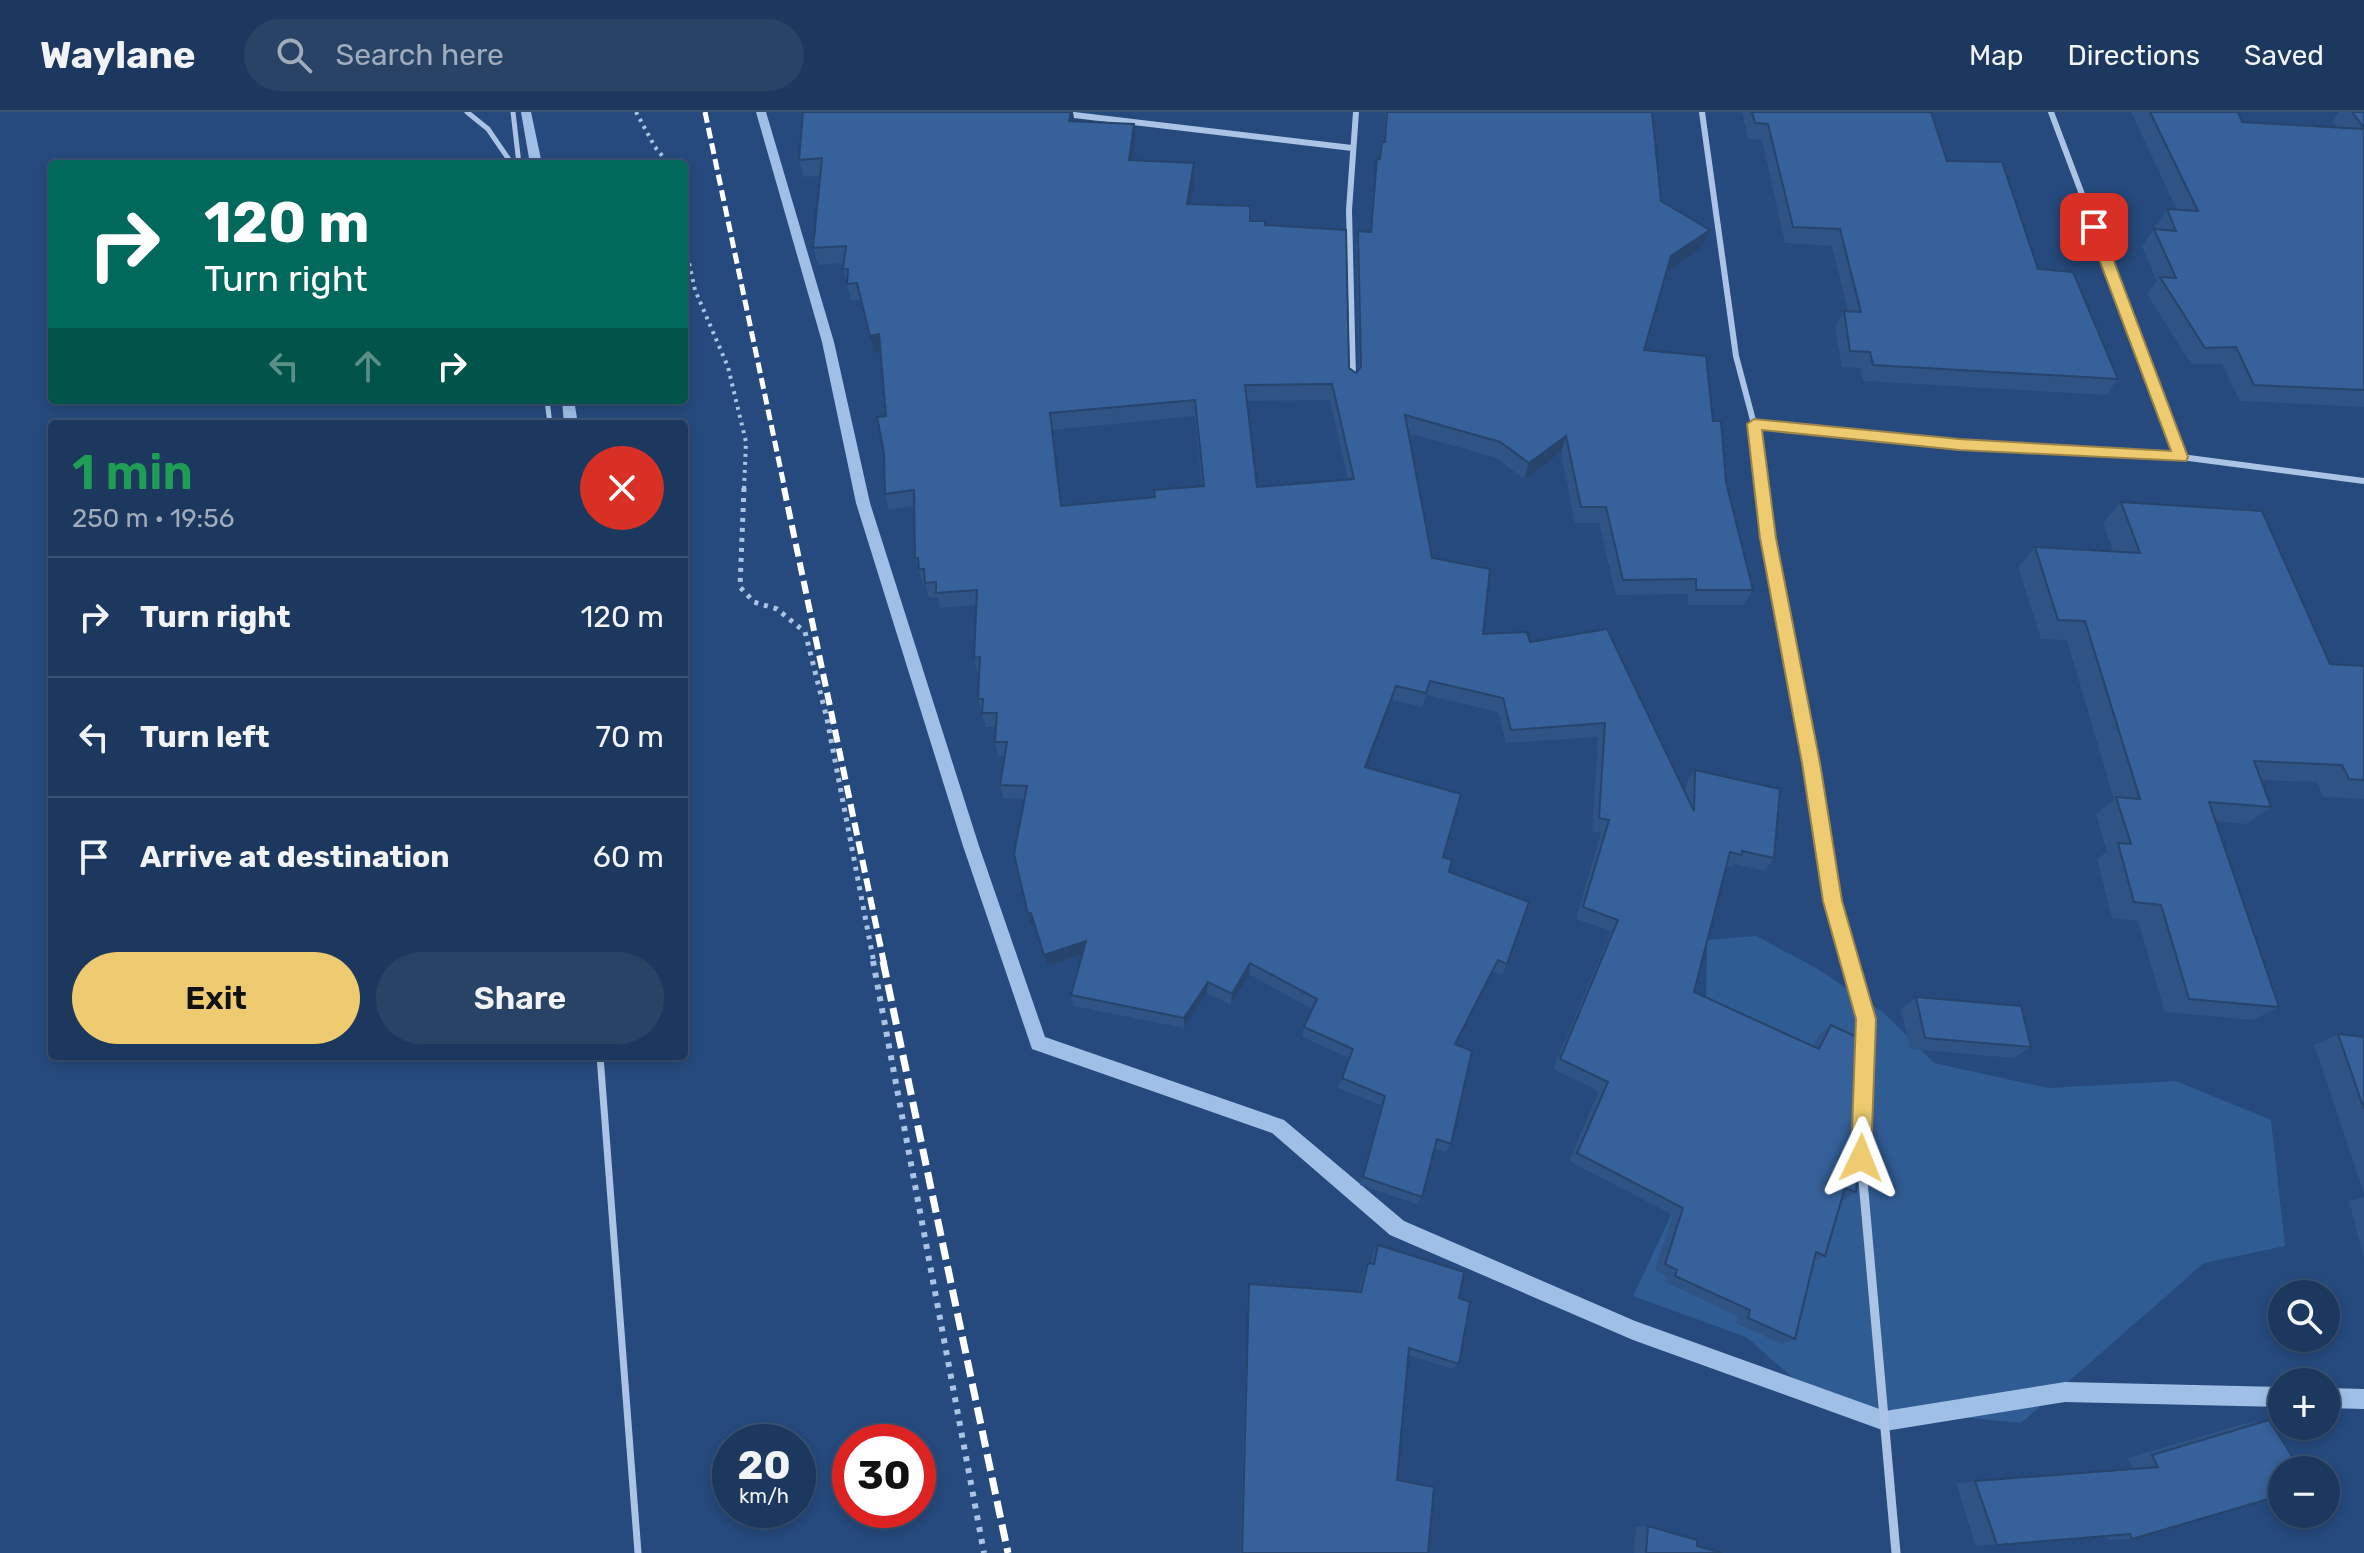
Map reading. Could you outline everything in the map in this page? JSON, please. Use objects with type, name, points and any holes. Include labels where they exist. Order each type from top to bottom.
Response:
[{"type":"street","points":[[1049,112],[1352,148]]},
{"type":"street","points":[[1353,384],[1349,210],[1356,112]]},
{"type":"street","points":[[1702,112],[1736,356],[1754,424],[1768,538],[1811,763],[1833,901],[1866,1019],[1864,1065]]},
{"type":"street","points":[[2051,112],[2181,457]]},
{"type":"street","points":[[1754,424],[1959,445],[2181,457],[2364,481]]},
{"type":"street","points":[[1863,1096],[1861,1158],[1896,1553]]},
{"type":"lane","points":[[467,112],[488,129],[509,160]]},
{"type":"lane","points":[[513,112],[519,160]]},
{"type":"lane","points":[[600,1060],[638,1553]]},
{"type":"path","points":[[636,112],[666,160]]},
{"type":"path","points":[[688,258],[695,290],[728,367],[746,442],[740,587],[754,602],[777,609],[805,632],[827,719],[984,1553]]},
{"type":"shaded area","points":[[1756,936],[1816,968],[1883,1012],[1934,1063],[2048,1088],[2176,1081],[2271,1120],[2285,1246],[2204,1263],[2021,1423],[1822,1403],[1746,1337],[1633,1296],[1685,1186],[1728,1144],[1844,1200],[1852,1075],[1706,1002],[1707,940]]},
{"type":"building","points":[[803,112],[1071,112],[1069,121],[1134,124],[1129,160],[1194,163],[1187,204],[1250,206],[1250,221],[1265,221],[1265,225],[1346,230],[1349,368],[1356,373],[1361,367],[1358,231],[1371,232],[1377,159],[1380,159],[1382,142],[1385,142],[1387,112],[1652,112],[1661,201],[1710,230],[1671,256],[1644,350],[1706,356],[1713,421],[1721,421],[1726,482],[1753,590],[1696,590],[1696,579],[1623,580],[1606,507],[1581,507],[1566,436],[1529,463],[1500,442],[1405,415],[1432,558],[1490,569],[1483,634],[1527,632],[1530,642],[1607,629],[1694,811],[1695,770],[1780,789],[1774,858],[1742,851],[1742,855],[1730,852],[1694,992],[1819,1049],[1831,1025],[1868,1042],[1856,1192],[1845,1188],[1825,1256],[1816,1252],[1795,1339],[1748,1318],[1750,1310],[1675,1276],[1677,1270],[1665,1264],[1683,1208],[1577,1153],[1608,1082],[1560,1059],[1618,920],[1583,907],[1609,820],[1599,818],[1605,723],[1511,730],[1503,698],[1430,681],[1426,693],[1396,686],[1365,767],[1461,794],[1443,857],[1452,860],[1449,872],[1529,902],[1507,964],[1498,960],[1455,1044],[1472,1051],[1451,1144],[1437,1139],[1422,1197],[1363,1177],[1385,1096],[1342,1078],[1353,1049],[1304,1027],[1317,999],[1250,963],[1232,994],[1208,982],[1184,1018],[1071,995],[1086,941],[1044,955],[1031,913],[1028,914],[1014,854],[1027,786],[1000,785],[1007,742],[995,742],[997,713],[982,713],[983,699],[978,699],[980,657],[974,658],[977,590],[936,593],[936,582],[925,583],[924,569],[919,569],[918,558],[915,558],[914,490],[885,494],[884,453],[877,417],[886,416],[879,334],[870,336],[857,283],[847,284],[848,269],[843,269],[846,246],[813,248],[822,158],[799,160]],"holes":[[[1332,384],[1354,479],[1257,487],[1245,385]],[[1195,400],[1204,486],[1154,490],[1155,497],[1061,506],[1050,413]]]},
{"type":"building","points":[[1752,112],[1931,112],[1947,161],[2002,162],[2038,269],[2073,272],[2118,379],[1873,365],[1870,352],[1850,351],[1844,311],[1861,312],[1840,229],[1793,227],[1768,124],[1755,123]]},
{"type":"building","points":[[2150,112],[2238,112],[2242,122],[2364,129],[2364,390],[2254,385],[2236,347],[2205,348],[2160,277],[2176,278],[2154,229],[2176,231],[2167,209],[2198,211]]},
{"type":"building","points":[[2352,112],[2364,112],[2364,128]]},
{"type":"building","points":[[2121,502],[2262,511],[2330,664],[2364,666],[2364,780],[2349,779],[2342,765],[2254,761],[2271,807],[2209,802],[2279,1007],[2189,999],[2161,905],[2134,902],[2118,843],[2131,844],[2116,797],[2140,799],[2085,621],[2058,620],[2035,547],[2140,553]]},
{"type":"building","points":[[1916,997],[2021,1006],[2031,1047],[1925,1038]]},
{"type":"building","points":[[2338,1034],[2364,1037],[2364,1109]]},
{"type":"building","points":[[1378,1245],[1464,1272],[1459,1298],[1470,1302],[1459,1364],[1409,1348],[1397,1480],[1434,1487],[1428,1553],[1242,1553],[1249,1284],[1361,1292],[1368,1263],[1374,1264]]},
{"type":"building","points":[[2268,1420],[2268,1440],[2282,1440],[2292,1456],[2268,1456],[2268,1499],[2132,1539],[2130,1534],[1997,1545],[1975,1481],[2158,1467],[2152,1455]]},
{"type":"building","points":[[1648,1526],[1697,1540],[1697,1546],[1722,1553],[1646,1553]]},
{"type":"waterway","points":[[526,112],[535,160]]},
{"type":"waterway","points":[[761,112],[828,342],[863,503],[971,846],[1038,1043],[1278,1126],[1397,1228],[1633,1330],[1885,1421],[2065,1392],[2268,1397]]},
{"type":"waterway","points":[[568,404],[570,420]]},
{"type":"waterway","points":[[2340,1398],[2364,1399]]},
{"type":"railway","points":[[705,112],[785,490]]},
{"type":"railway","points":[[784,488],[884,963]]},
{"type":"railway","points":[[883,961],[1008,1553]]},
{"type":"route","points":[[1861,1158],[1866,1019],[1833,901],[1811,763],[1768,538],[1754,424],[1959,445],[2181,457],[2094,227]]}]
